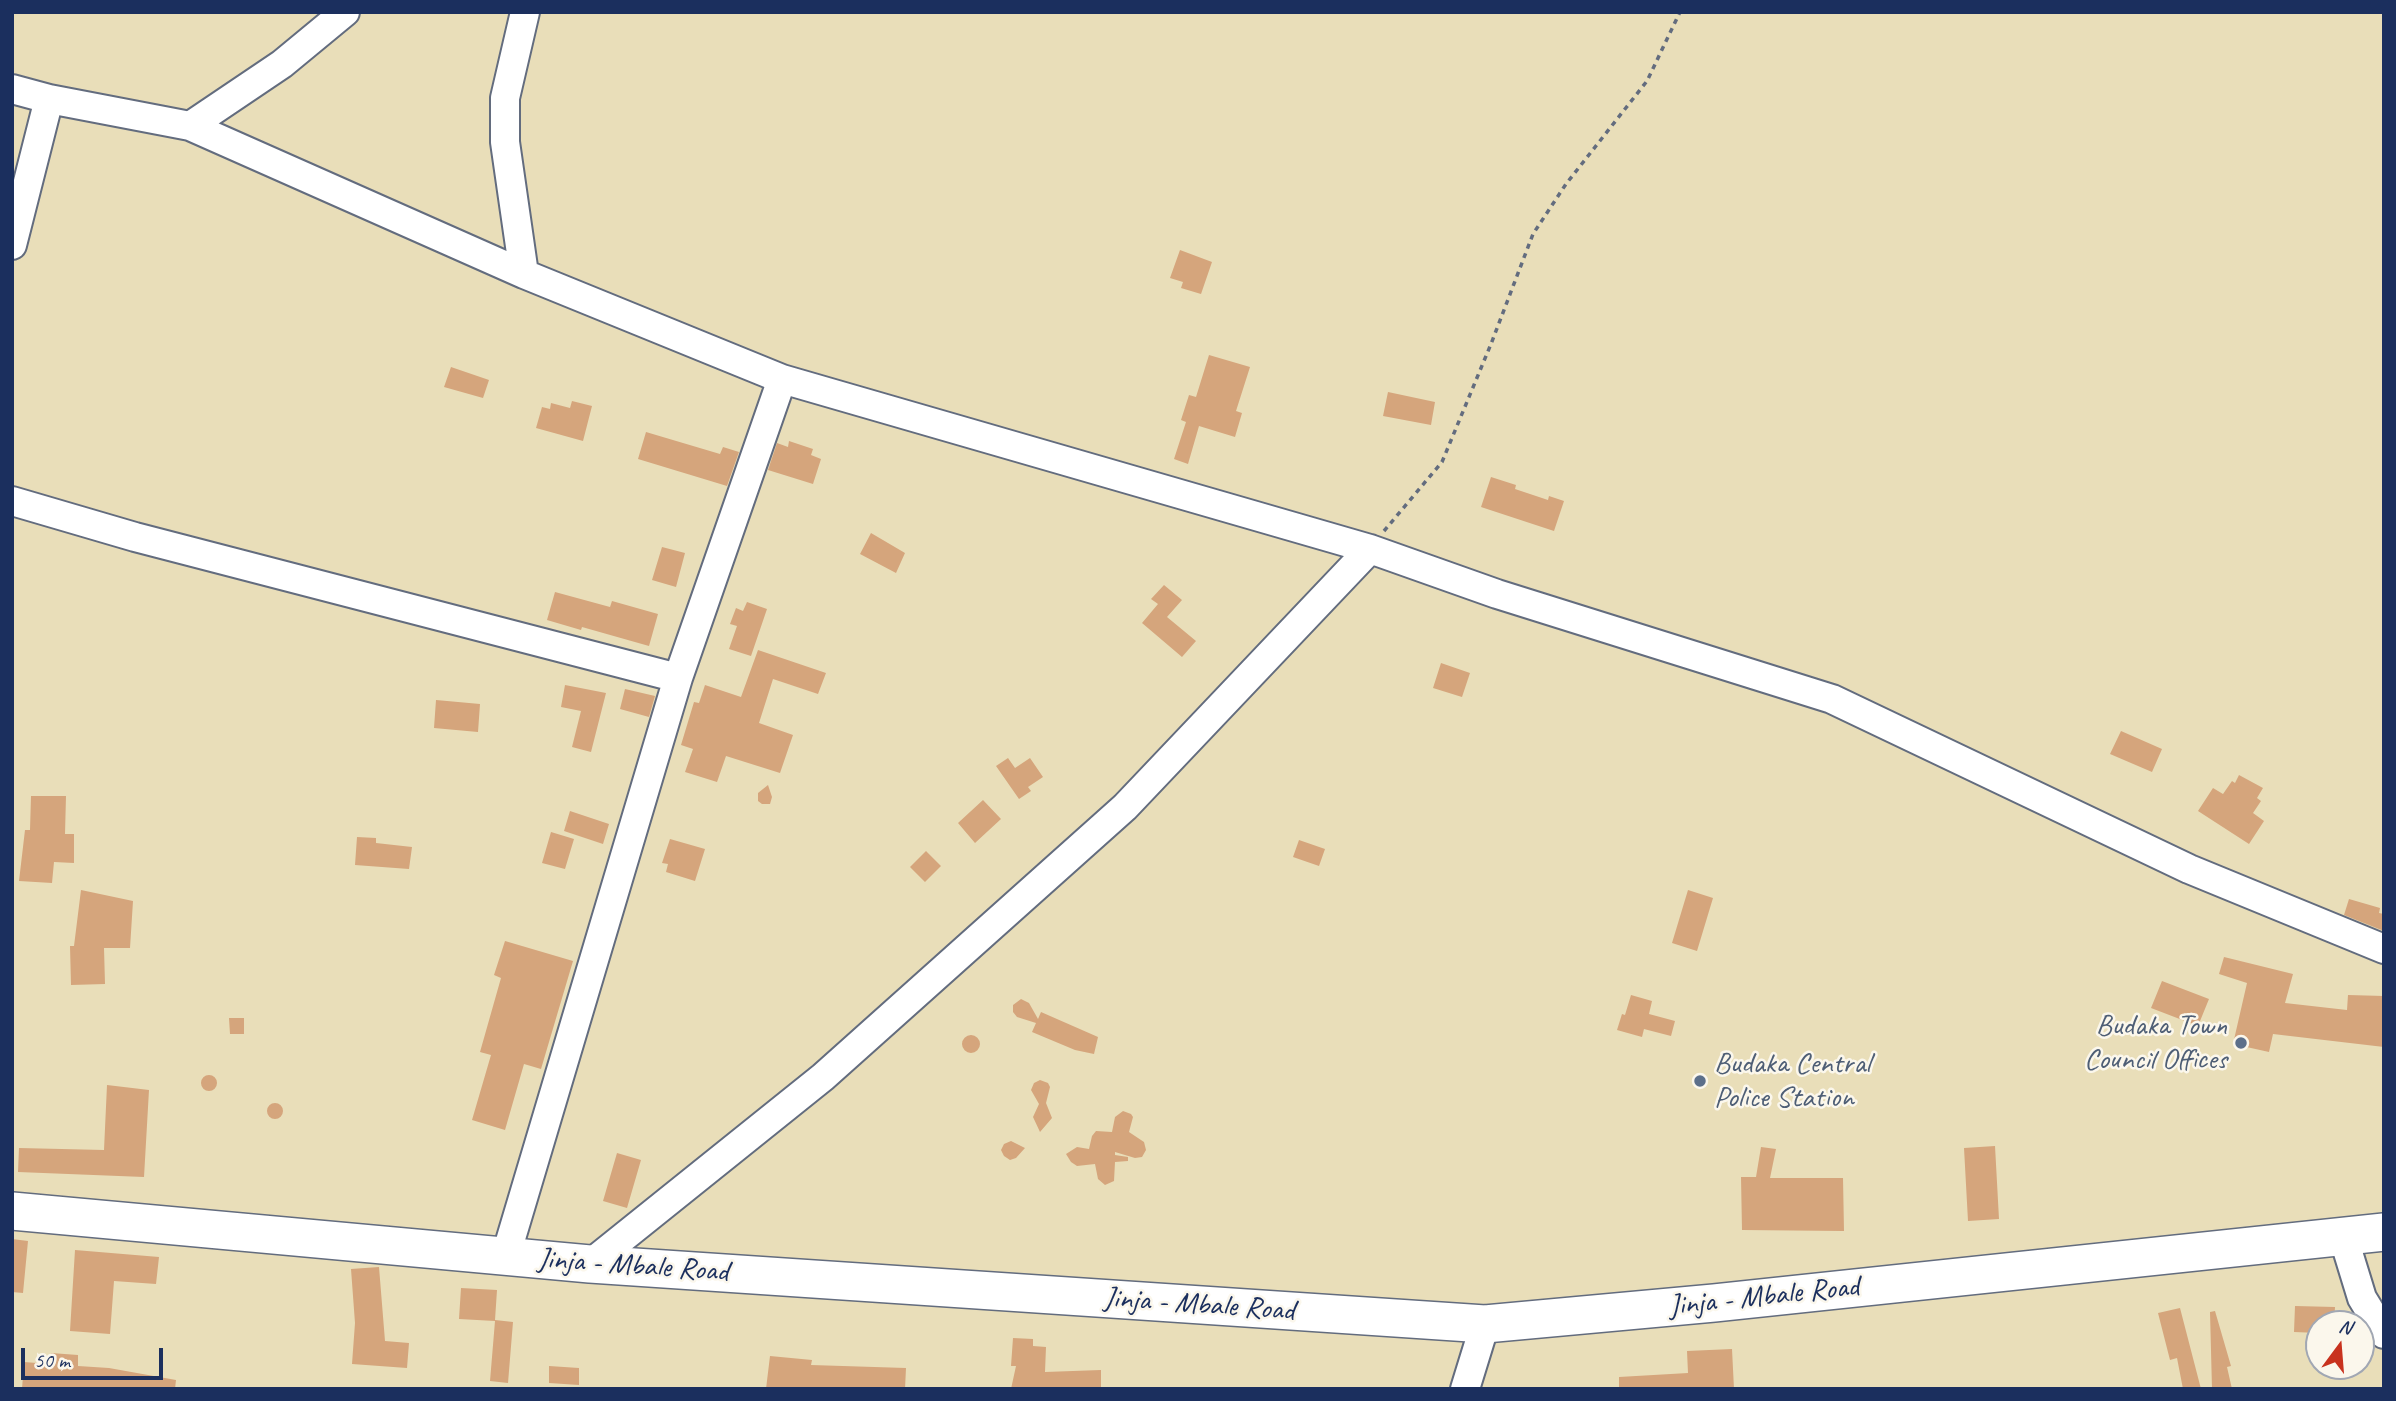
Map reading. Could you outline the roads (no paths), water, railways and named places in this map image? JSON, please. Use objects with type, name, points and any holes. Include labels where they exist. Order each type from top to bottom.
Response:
[{"type":"main road","name":"Jinja - Mbale Road","points":[[12,1210],[590,1264],[1485,1324],[1714,1303],[2384,1232]]},
{"type":"street","points":[[190,126],[282,64],[345,12]]},
{"type":"street","points":[[524,274],[505,142],[505,98],[525,12]]},
{"type":"street","points":[[12,89],[49,99],[190,126],[524,274],[782,379],[1370,549],[1497,594],[1832,699],[2189,869],[2384,949]]},
{"type":"street","points":[[12,245],[49,99]]},
{"type":"street","points":[[506,1255],[678,678],[782,379]]},
{"type":"street","points":[[12,501],[135,537],[678,678]]},
{"type":"street","points":[[590,1264],[823,1077],[1125,807],[1370,549]]},
{"type":"street","points":[[2343,1236],[2362,1298],[2384,1334]]},
{"type":"street","points":[[1465,1389],[1485,1324]]},
{"type":"place","name":"Budaka Town Council Offices","points":[[2241,1043]]},
{"type":"place","name":"Budaka Central Police Station","points":[[1700,1081]]}]
